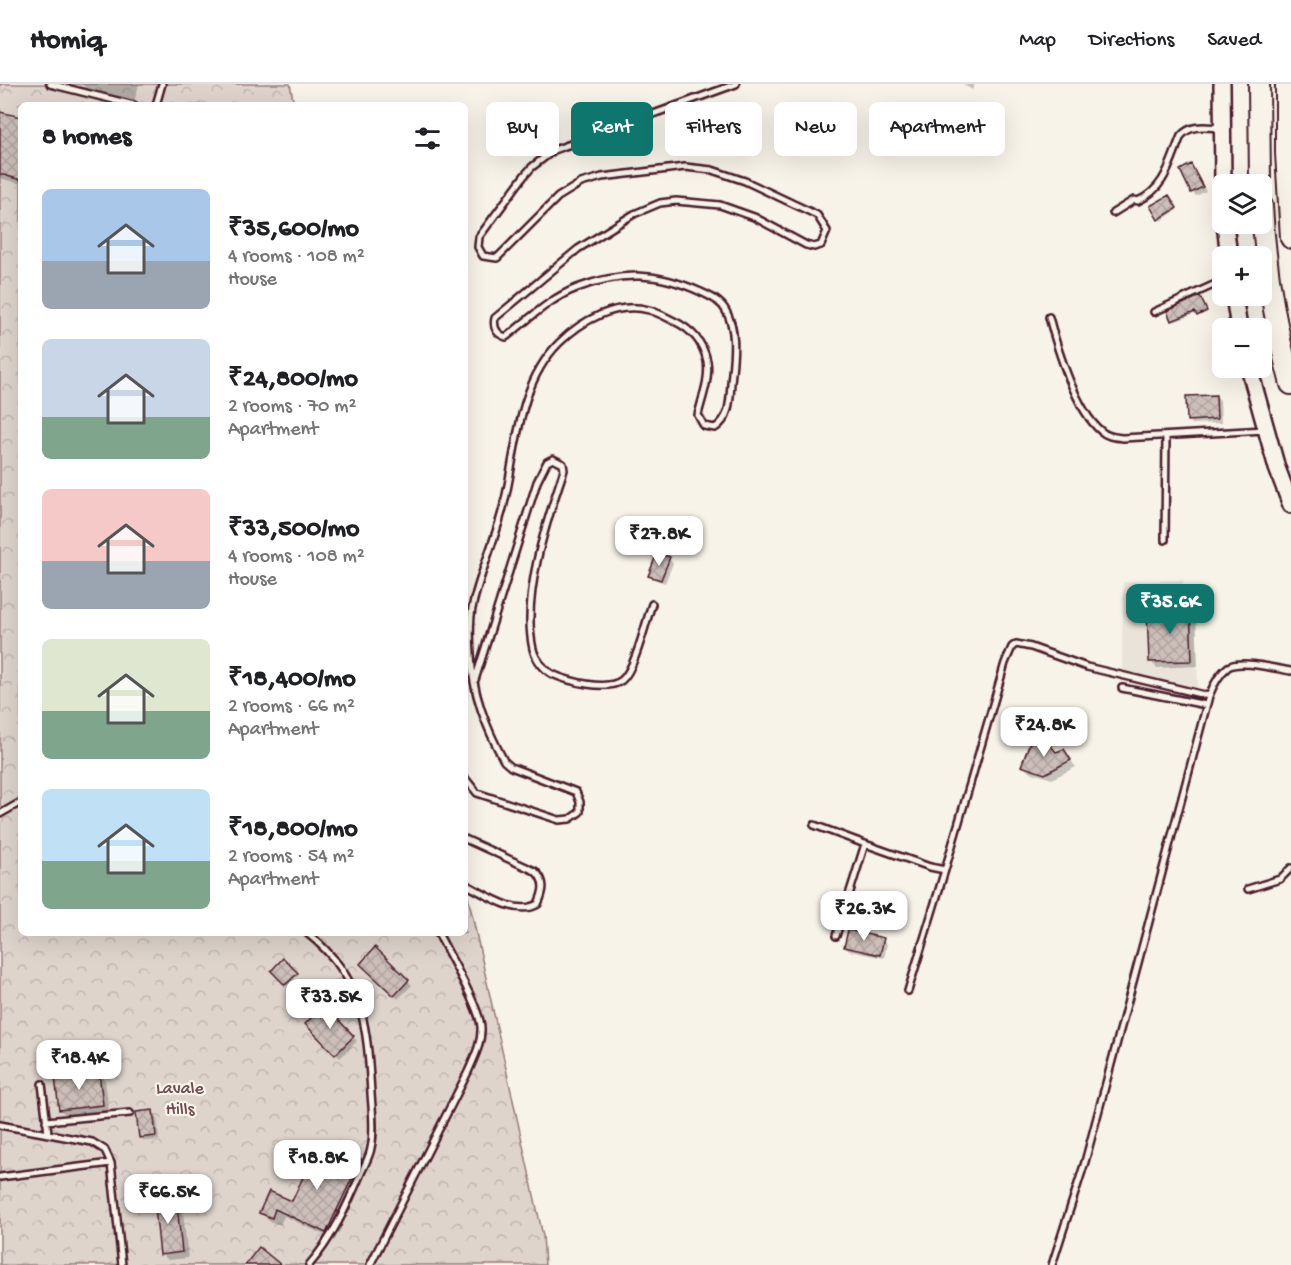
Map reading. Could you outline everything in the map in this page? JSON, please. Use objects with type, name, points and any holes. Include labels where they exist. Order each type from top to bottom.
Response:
[{"type":"highway","points":[[1259,84],[1260,174]]},
{"type":"highway","points":[[1286,84],[1286,153],[1291,238]]},
{"type":"highway","points":[[1263,234],[1273,309],[1291,384]]},
{"type":"street","points":[[1222,84],[1223,174]]},
{"type":"street","points":[[1252,378],[1291,505]]},
{"type":"lane","points":[[50,84],[122,102]]},
{"type":"lane","points":[[157,102],[162,84]]},
{"type":"lane","points":[[468,782],[477,793],[560,820],[570,819],[580,812],[580,802],[576,792],[511,767],[504,761],[479,708],[471,654],[472,605],[504,505],[521,416],[535,377],[557,345],[569,333],[599,315],[622,308],[650,310],[677,322],[693,334],[704,351],[707,378],[698,415],[700,421],[709,428],[722,424],[731,394],[732,328],[726,310],[721,304],[688,286],[644,275],[628,275],[577,288],[558,297],[506,337],[496,331],[495,318],[578,249],[634,214],[660,203],[676,201],[720,205],[754,217],[806,245],[821,245],[827,231],[817,215],[745,181],[712,170],[685,166],[602,177],[581,183],[558,197],[497,258],[483,256],[478,247],[479,237],[524,176],[554,150],[736,84]]},
{"type":"lane","points":[[1113,213],[1134,200],[1138,201],[1153,193],[1162,182],[1185,131],[1195,127],[1222,129]]},
{"type":"lane","points":[[1154,312],[1212,286]]},
{"type":"lane","points":[[1049,317],[1068,375],[1095,425],[1102,433],[1111,437],[1166,436],[1266,430]]},
{"type":"lane","points":[[1165,540],[1166,436]]},
{"type":"lane","points":[[474,683],[537,482],[547,462],[553,459],[563,464],[564,470],[541,544],[532,589],[533,650],[541,664],[550,673],[600,686],[622,680],[633,662],[652,604]]},
{"type":"lane","points":[[908,991],[1005,663],[1012,647],[1016,644],[1031,647],[1087,667],[1209,696]]},
{"type":"lane","points":[[1052,1265],[1085,1162],[1209,696],[1216,681],[1229,666],[1242,664],[1291,671]]},
{"type":"lane","points":[[1122,688],[1206,705]]},
{"type":"lane","points":[[0,813],[18,804]]},
{"type":"lane","points":[[814,825],[930,867],[945,870]]},
{"type":"lane","points":[[468,840],[535,871],[540,876],[543,889],[538,904],[524,909],[497,900],[468,886]]},
{"type":"lane","points":[[836,936],[865,844]]},
{"type":"lane","points":[[1248,889],[1280,879],[1291,868]]},
{"type":"lane","points":[[309,1265],[321,1251],[349,1201],[371,1148],[372,1117],[366,1033],[360,1003],[347,977],[326,948],[311,936]]},
{"type":"lane","points":[[370,1265],[468,1072],[478,1046],[481,1029],[478,1014],[439,936]]},
{"type":"lane","points":[[42,1084],[48,1133]]},
{"type":"lane","points":[[46,1121],[130,1113]]},
{"type":"lane","points":[[0,1125],[92,1142],[105,1150],[111,1163],[122,1265]]},
{"type":"lane","points":[[0,1177],[111,1163]]},
{"type":"shaded area","points":[[1183,580],[1185,599],[1196,598],[1198,693],[1122,675],[1123,582]]},
{"type":"green space","name":"Lavale Hills","points":[[0,84],[290,84],[293,102],[18,102],[18,936],[468,936],[468,897],[543,1236],[545,1265],[0,1265]]},
{"type":"building","points":[[0,112],[18,116],[18,179],[0,174]]},
{"type":"building","points":[[1191,164],[1203,187],[1191,193],[1180,170]]},
{"type":"building","points":[[1169,195],[1177,208],[1158,220],[1150,206]]},
{"type":"building","points":[[1200,296],[1207,311],[1197,316],[1195,312],[1171,321],[1167,311]]},
{"type":"building","points":[[1216,395],[1217,419],[1187,421],[1186,396]]},
{"type":"building","points":[[657,553],[670,557],[661,580],[648,576]]},
{"type":"building","points":[[1190,607],[1192,661],[1149,662],[1147,609]]},
{"type":"building","points":[[1031,740],[1051,746],[1056,752],[1064,749],[1071,760],[1045,774],[1021,766]]},
{"type":"building","points":[[848,930],[884,938],[880,955],[844,947]]},
{"type":"building","points":[[375,947],[409,980],[394,996],[360,964]]},
{"type":"building","points":[[283,958],[298,973],[285,985],[271,971]]},
{"type":"building","points":[[324,1005],[354,1036],[335,1055],[305,1024]]},
{"type":"building","points":[[99,1072],[103,1105],[59,1110],[55,1077]]},
{"type":"building","points":[[153,1110],[156,1136],[139,1138],[136,1112]]},
{"type":"building","points":[[317,1147],[348,1161],[351,1155],[361,1159],[326,1233],[275,1209],[272,1218],[259,1213],[269,1191],[292,1201]]},
{"type":"building","points":[[176,1196],[182,1252],[160,1255],[154,1198]]},
{"type":"building","points":[[259,1247],[281,1265],[245,1265]]}]
